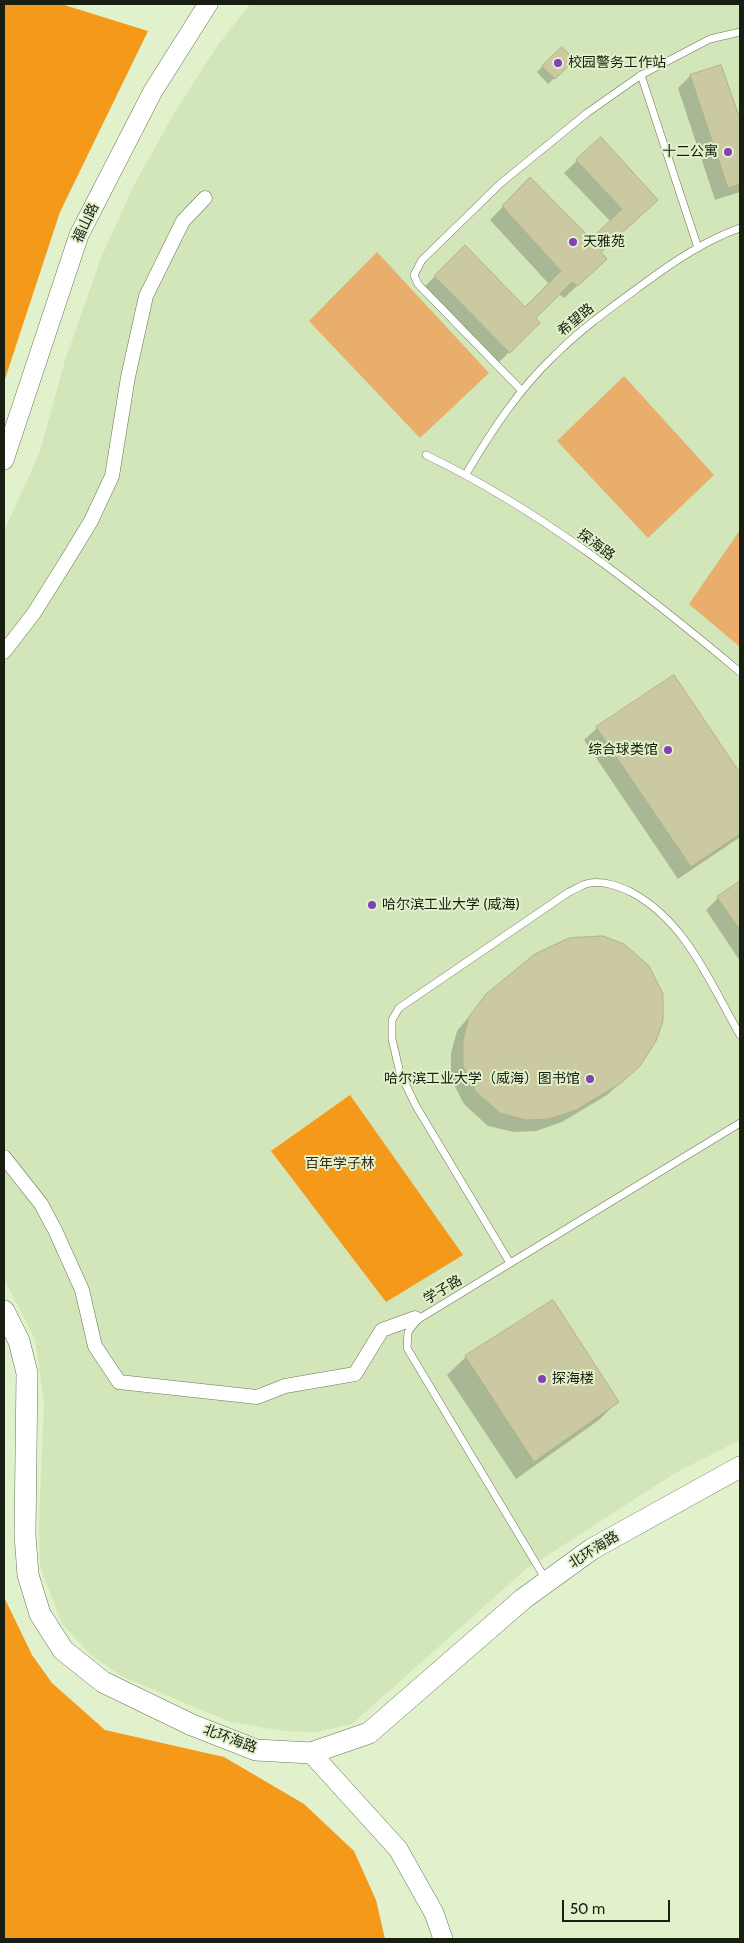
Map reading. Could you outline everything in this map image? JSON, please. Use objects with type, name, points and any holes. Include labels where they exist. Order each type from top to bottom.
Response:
[{"type":"main road","name":"福山路","points":[[4,460],[79,235],[153,91],[208,4]]},
{"type":"main road","name":"北环海路","points":[[4,1311],[19,1341],[27,1373],[25,1535],[28,1575],[40,1614],[63,1650],[102,1682],[192,1725],[256,1750],[311,1753],[369,1733],[523,1599],[547,1581],[592,1549],[740,1467]]},
{"type":"main road","points":[[311,1753],[398,1849],[434,1913],[443,1939]]},
{"type":"street","points":[[4,652],[34,612],[66,562],[91,521],[112,476],[128,377],[146,296],[183,221],[205,198]]},
{"type":"street","points":[[4,1157],[41,1204],[55,1230],[82,1290],[95,1346],[118,1382],[257,1397],[285,1386],[356,1374],[382,1330],[415,1318]]},
{"type":"lane","points":[[522,391],[418,284],[414,275],[422,260],[501,183],[587,113],[641,75],[710,39],[740,32]]},
{"type":"lane","points":[[641,75],[698,248]]},
{"type":"lane","name":"希望路","points":[[466,474],[485,442],[522,391],[552,357],[589,324],[666,268],[717,236],[740,228]]},
{"type":"lane","name":"探海路","points":[[426,456],[466,474],[552,528],[668,612],[740,672]]},
{"type":"lane","points":[[510,1263],[416,1106],[400,1072],[392,1039],[392,1020],[399,1008],[569,892],[589,883],[605,882],[644,899],[666,916],[682,934],[740,1035]]},
{"type":"lane","name":"学子路","points":[[547,1581],[407,1348],[408,1332],[417,1320],[740,1123]]},
{"type":"shaded area","name":"哈尔滨工业大学 (威海)","points":[[250,4],[740,4],[740,1440],[675,1473],[525,1570],[352,1724],[317,1732],[283,1731],[230,1722],[121,1676],[91,1655],[62,1624],[40,1566],[39,1524],[44,1402],[35,1339],[4,1279],[4,531],[40,452],[65,360],[101,258],[134,185],[176,110],[218,45]]},
{"type":"shaded area","points":[[377,252],[489,373],[420,438],[309,321]]},
{"type":"shaded area","points":[[624,376],[714,475],[648,538],[557,441]]},
{"type":"shaded area","points":[[740,530],[740,647],[689,604]]},
{"type":"green space","points":[[4,4],[61,4],[148,31],[60,212],[4,382]]},
{"type":"green space","name":"百年学子林","points":[[350,1095],[463,1255],[386,1302],[271,1151]]},
{"type":"green space","points":[[4,1589],[5,1599],[32,1655],[52,1683],[105,1730],[224,1757],[304,1804],[354,1851],[376,1900],[385,1939],[4,1939]]},
{"type":"building","name":"校园警务工作站","points":[[562,47],[575,60],[555,79],[542,66]]},
{"type":"building","name":"十二公寓","points":[[721,65],[740,119],[740,184],[728,188],[690,75]]},
{"type":"building","name":"天雅苑","points":[[601,137],[658,200],[601,252],[607,259],[578,286],[572,282],[536,318],[540,323],[510,353],[434,276],[465,245],[525,307],[561,271],[502,206],[530,177],[591,239],[622,209],[576,160]]},
{"type":"building","name":"综合球类馆","points":[[674,675],[740,773],[740,834],[691,867],[596,727]]},
{"type":"building","points":[[740,881],[740,930],[717,897]]},
{"type":"building","points":[[603,936],[624,944],[649,966],[663,994],[663,1021],[656,1041],[640,1066],[621,1083],[576,1110],[549,1119],[527,1120],[500,1113],[476,1092],[463,1066],[463,1040],[469,1017],[486,994],[535,954],[569,938]]},
{"type":"building","name":"探海楼","points":[[553,1300],[619,1402],[534,1462],[465,1356]]},
{"type":"place","name":"校园警务工作站","points":[[558,63]]},
{"type":"place","name":"十二公寓","points":[[728,152]]},
{"type":"place","name":"天雅苑","points":[[573,242]]},
{"type":"place","name":"综合球类馆","points":[[668,750]]},
{"type":"place","name":"哈尔滨工业大学 (威海)","points":[[372,905]]},
{"type":"place","name":"哈尔滨工业大学（威海）图书馆","points":[[590,1079]]},
{"type":"place","name":"探海楼","points":[[542,1379]]}]
